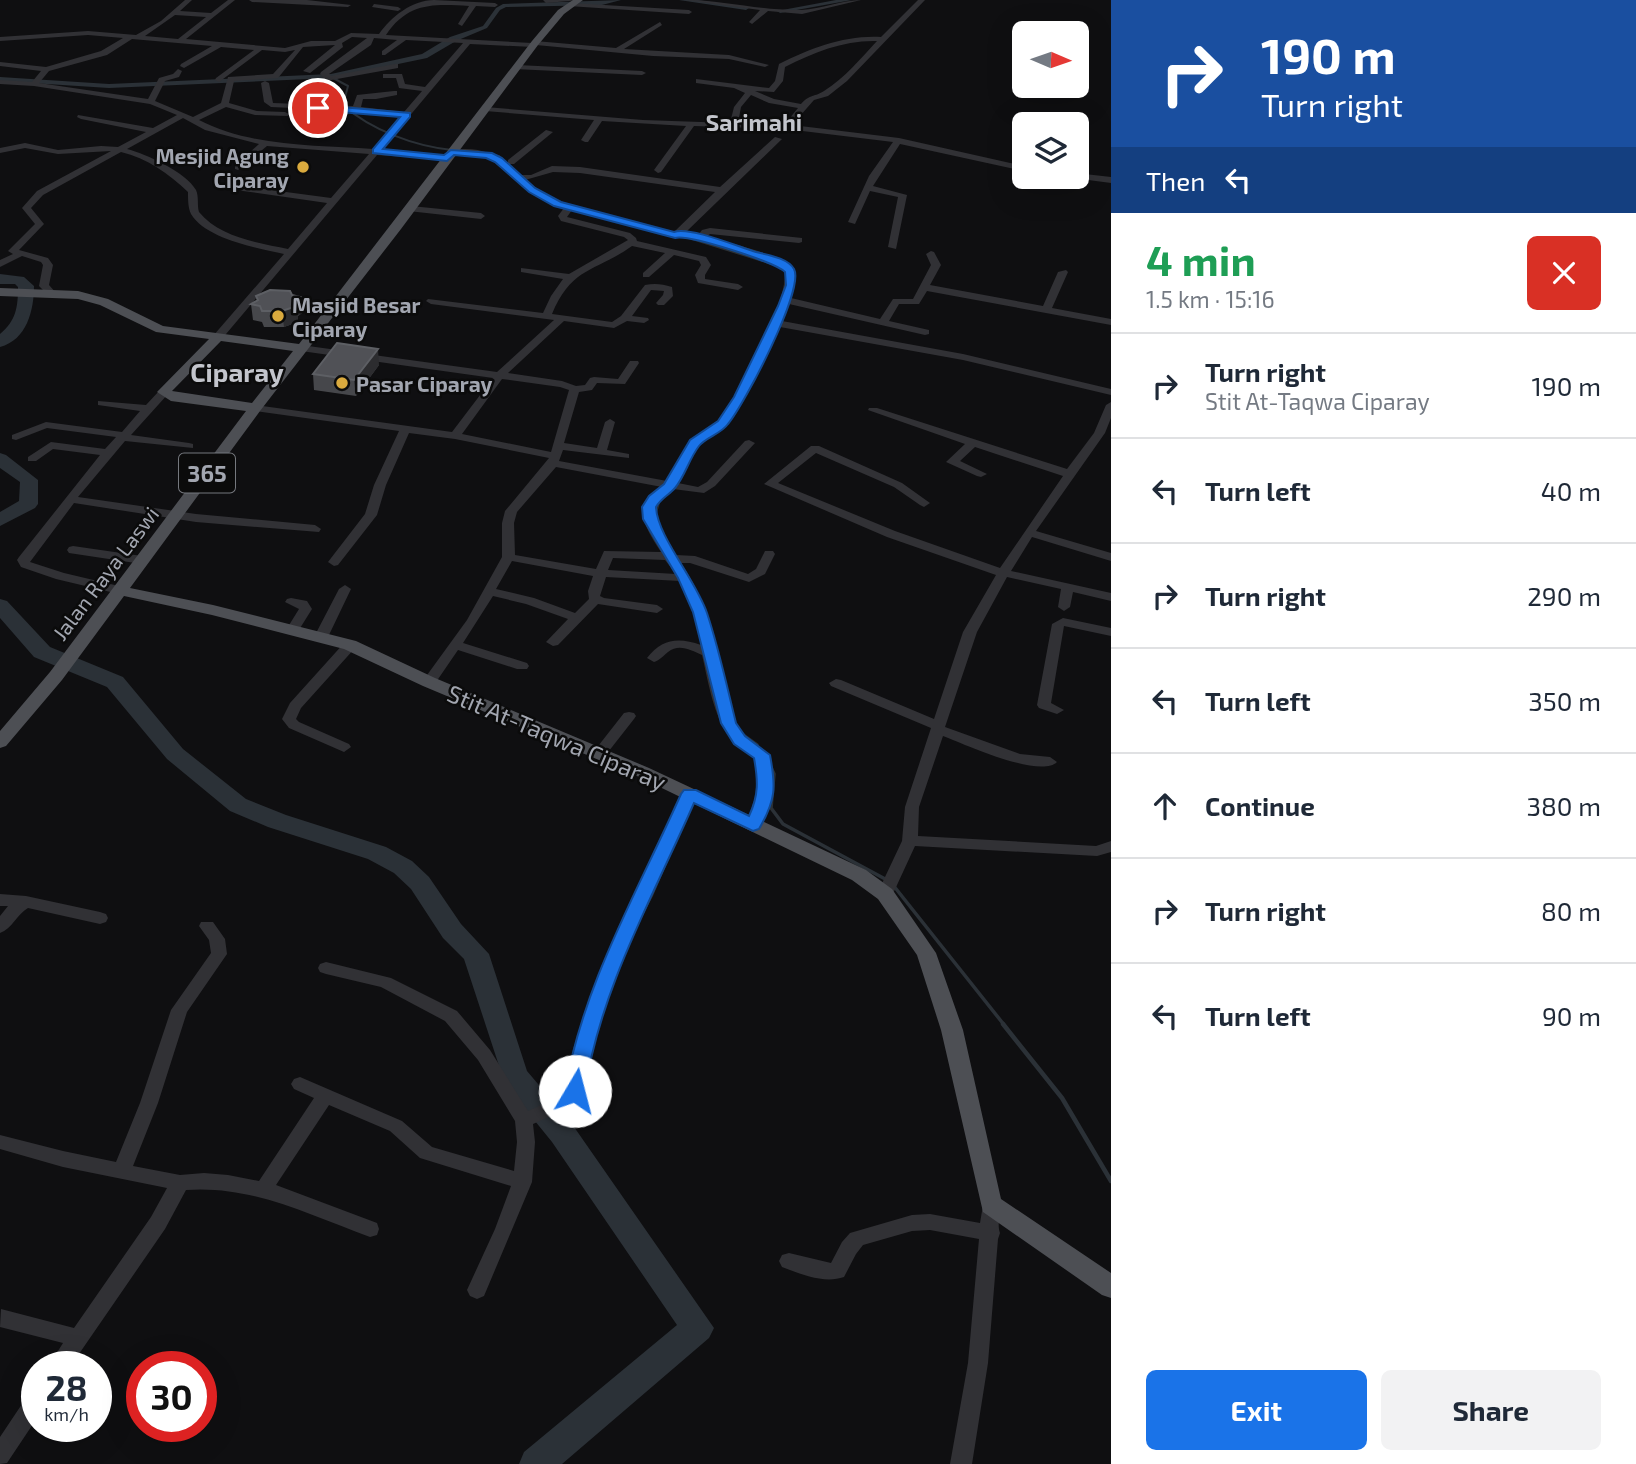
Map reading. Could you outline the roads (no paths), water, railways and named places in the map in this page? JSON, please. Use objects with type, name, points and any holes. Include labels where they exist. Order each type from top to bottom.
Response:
[{"type":"main road","name":"Jalan Raya Laswi","points":[[4,733],[84,639],[300,348],[411,209],[535,42],[575,2]]},
{"type":"main road","points":[[0,292],[88,297],[160,329],[300,348]]},
{"type":"main road","points":[[217,338],[164,392],[171,397],[255,408]]},
{"type":"main road","name":"Stit At-Taqwa Ciparay","points":[[119,590],[350,645],[429,682],[600,753],[859,874],[885,894],[926,953],[952,1030],[991,1205]]},
{"type":"main road","points":[[991,1205],[1111,1287]]},
{"type":"street","points":[[0,64],[46,69],[104,53],[134,38],[174,13],[189,0]]},
{"type":"street","points":[[178,41],[232,0]]},
{"type":"street","points":[[252,0],[348,5]]},
{"type":"street","points":[[688,0],[787,11],[818,10],[858,0]]},
{"type":"street","points":[[787,11],[827,4],[830,0]]},
{"type":"street","points":[[786,127],[811,98],[825,94],[836,86],[922,0]]},
{"type":"street","points":[[395,66],[328,76],[324,74],[368,44],[393,19],[426,1]]},
{"type":"street","points":[[375,36],[382,20],[398,9],[426,1],[495,5]]},
{"type":"street","points":[[546,1],[689,12]]},
{"type":"street","points":[[702,16],[704,3]]},
{"type":"street","points":[[462,24],[474,4]]},
{"type":"street","points":[[374,6],[398,9]]},
{"type":"street","points":[[752,22],[766,9]]},
{"type":"street","points":[[174,13],[214,15]]},
{"type":"street","points":[[608,62],[615,50],[660,24]]},
{"type":"street","points":[[0,39],[88,33],[289,50],[311,43],[336,43],[348,36],[468,42],[561,42]]},
{"type":"street","points":[[385,53],[404,38]]},
{"type":"street","points":[[699,81],[746,90],[771,90],[779,81],[782,66],[793,60],[855,39],[881,39]]},
{"type":"street","points":[[217,338],[468,42]]},
{"type":"street","points":[[535,42],[723,56],[765,65]]},
{"type":"street","points":[[307,71],[340,45],[336,43]]},
{"type":"street","points":[[151,102],[161,84],[176,75],[181,68],[219,45]]},
{"type":"street","points":[[219,80],[260,48]]},
{"type":"street","points":[[225,104],[231,80],[275,76],[300,48]]},
{"type":"street","points":[[723,56],[723,69]]},
{"type":"street","points":[[517,68],[642,73]]},
{"type":"street","points":[[37,80],[46,69]]},
{"type":"street","points":[[386,76],[399,76],[402,86],[428,90]]},
{"type":"street","points":[[0,82],[37,80],[151,102],[192,121],[265,143],[376,151],[483,153],[504,160],[543,197],[569,208],[679,233],[786,266],[792,281],[786,300],[730,414],[722,424],[695,443],[669,486],[653,499],[649,507],[650,519],[675,558],[700,612],[708,652],[729,723],[740,740],[762,755],[767,784],[764,802],[753,825]]},
{"type":"street","points":[[265,83],[268,102],[271,105],[349,108],[407,115]]},
{"type":"street","points":[[746,90],[772,102],[803,107]]},
{"type":"street","points":[[734,125],[733,116],[746,90]]},
{"type":"street","points":[[349,108],[360,97],[394,93]]},
{"type":"street","points":[[192,121],[225,104],[248,108],[255,113],[286,114]]},
{"type":"street","points":[[485,108],[599,119],[786,127],[899,140],[1012,166]]},
{"type":"street","points":[[0,264],[17,252],[40,224],[26,208],[40,193],[183,115]]},
{"type":"street","points":[[81,117],[154,131]]},
{"type":"street","points":[[585,140],[599,119]]},
{"type":"street","points":[[657,170],[692,124]]},
{"type":"street","points":[[504,160],[549,132]]},
{"type":"street","points":[[679,233],[778,139]]},
{"type":"street","points":[[852,222],[867,188],[899,140]]},
{"type":"street","points":[[0,151],[23,143],[62,152],[118,149],[158,162],[192,191],[194,212],[203,222],[248,244],[290,252]]},
{"type":"street","points":[[238,167],[265,143]]},
{"type":"street","points":[[521,178],[533,177],[552,169],[580,170],[722,190]]},
{"type":"street","points":[[1089,177],[1111,180]]},
{"type":"street","points":[[243,188],[335,201]]},
{"type":"street","points":[[867,188],[903,195],[893,247]]},
{"type":"street","points":[[569,208],[563,214],[564,219],[628,235],[633,239],[631,243]]},
{"type":"street","points":[[411,209],[481,216]]},
{"type":"street","points":[[700,239],[705,232],[712,231],[799,240]]},
{"type":"street","points":[[547,314],[555,294],[569,278],[584,267],[631,243],[705,260],[706,265],[700,275],[701,281],[738,287]]},
{"type":"street","points":[[0,252],[17,252],[45,260],[48,265],[44,286],[47,293]]},
{"type":"street","points":[[646,275],[672,252]]},
{"type":"street","points":[[884,321],[897,301],[916,302],[936,265],[931,254]]},
{"type":"street","points":[[524,270],[569,278]]},
{"type":"street","points":[[1046,310],[1063,272]]},
{"type":"street","points":[[432,301],[492,310],[547,314],[609,325],[618,324],[625,318],[648,287],[669,289],[668,296],[661,303]]},
{"type":"street","points":[[923,287],[1111,323]]},
{"type":"street","points":[[786,300],[925,332]]},
{"type":"street","points":[[455,436],[499,376],[562,317]]},
{"type":"street","points":[[625,318],[645,320]]},
{"type":"street","points":[[776,323],[963,357],[1111,392]]},
{"type":"street","points":[[300,348],[562,384],[575,389],[588,388],[594,380],[621,382],[634,363]]},
{"type":"street","points":[[429,682],[473,620],[508,557],[510,549],[506,524],[509,515],[556,455],[575,389]]},
{"type":"street","points":[[119,590],[24,564],[26,555],[122,436],[164,392]]},
{"type":"street","points":[[102,402],[148,409]]},
{"type":"street","points":[[885,894],[910,841],[912,807],[970,632],[1004,572],[1099,433],[1111,405]]},
{"type":"street","points":[[255,408],[455,436],[556,455],[669,486],[704,490],[748,443]]},
{"type":"street","points":[[873,410],[1070,474]]},
{"type":"street","points":[[600,452],[610,422]]},
{"type":"street","points":[[16,437],[46,425],[189,446]]},
{"type":"street","points":[[334,562],[370,515],[380,485],[406,428]]},
{"type":"street","points":[[972,443],[952,462],[981,474]]},
{"type":"street","points":[[32,459],[51,445],[108,453]]},
{"type":"street","points":[[924,503],[898,485],[815,448],[770,484],[891,534],[1004,572],[1111,597]]},
{"type":"street","points":[[556,455],[600,452],[625,456]]},
{"type":"street","points":[[71,499],[315,529]]},
{"type":"street","points":[[1030,533],[1111,557]]},
{"type":"street","points":[[73,550],[142,560]]},
{"type":"street","points":[[596,599],[593,595],[608,554],[675,558],[749,578],[761,571],[769,554]]},
{"type":"street","points":[[508,557],[602,573],[685,578]]},
{"type":"street","points":[[1064,607],[1068,587]]},
{"type":"street","points":[[321,637],[345,589]]},
{"type":"street","points":[[489,591],[530,601],[577,618]]},
{"type":"street","points":[[596,599],[657,609]]},
{"type":"street","points":[[553,642],[596,599]]},
{"type":"street","points":[[291,602],[302,604],[306,609],[292,630]]},
{"type":"street","points":[[1057,710],[1044,705],[1058,624],[1063,622],[1111,632]]},
{"type":"street","points":[[654,658],[662,648],[674,643],[708,652]]},
{"type":"street","points":[[344,747],[294,725],[289,719],[295,706],[350,645]]},
{"type":"street","points":[[455,645],[522,666]]},
{"type":"street","points":[[836,683],[1018,760],[1050,762]]},
{"type":"street","points":[[600,753],[629,716]]},
{"type":"street","points":[[526,1119],[570,1100],[576,1086],[582,1049],[620,944],[690,794]]},
{"type":"street","points":[[910,841],[1097,851],[1111,846]]},
{"type":"street","points":[[0,900],[26,902],[100,918]]},
{"type":"street","points":[[0,928],[15,908],[26,902]]},
{"type":"street","points":[[122,1170],[149,1103],[179,1010],[219,954],[217,939],[207,926]]},
{"type":"street","points":[[326,968],[385,982],[451,1016],[484,1055],[526,1119],[523,1182],[477,1290]]},
{"type":"street","points":[[300,1084],[396,1126],[426,1153],[523,1182]]},
{"type":"street","points":[[262,1191],[326,1096]]},
{"type":"street","points":[[0,1142],[63,1159],[180,1183],[214,1180],[282,1195],[370,1229]]},
{"type":"street","points":[[68,1351],[158,1223],[180,1183]]},
{"type":"street","points":[[961,1464],[978,1363],[991,1233],[991,1205]]},
{"type":"street","points":[[789,1261],[827,1272],[837,1271],[857,1239],[912,1223],[930,1222],[991,1233]]},
{"type":"street","points":[[1,1318],[77,1338]]},
{"type":"street","points":[[0,1456],[21,1424]]},
{"type":"waterway","points":[[0,79],[109,86],[331,76],[424,56],[453,39],[485,27],[498,9],[505,5],[602,3],[618,0]]},
{"type":"waterway","points":[[682,0],[746,8]]},
{"type":"waterway","points":[[780,11],[849,0]]},
{"type":"waterway","points":[[333,78],[348,86],[343,105],[366,122],[408,141],[452,150]]},
{"type":"waterway","points":[[487,154],[499,156],[520,176]]},
{"type":"waterway","points":[[693,239],[776,265]]},
{"type":"waterway","points":[[0,279],[19,280],[26,286],[22,318],[14,330],[0,342]]},
{"type":"waterway","points":[[749,375],[772,324]]},
{"type":"waterway","points":[[0,459],[29,480],[28,504],[0,520]]},
{"type":"waterway","points":[[654,518],[659,502],[666,494]]},
{"type":"waterway","points":[[658,528],[671,548]]},
{"type":"waterway","points":[[0,605],[42,652],[115,682],[175,754],[238,805],[277,821],[377,853],[403,867],[420,883],[452,931],[476,954],[515,1076],[562,1133],[698,1328],[536,1464]]},
{"type":"waterway","points":[[743,735],[757,745]]},
{"type":"waterway","points":[[769,763],[774,774],[771,808],[783,824],[887,880]]},
{"type":"waterway","points":[[893,885],[1005,1026]]},
{"type":"waterway","points":[[1003,1024],[1062,1098],[1111,1181]]},
{"type":"place","name":"Mesjid Agung Ciparay","points":[[303,167]]},
{"type":"place","name":"Masjid Besar Ciparay","points":[[278,316]]},
{"type":"place","name":"Pasar Ciparay","points":[[342,383]]},
{"type":"district","name":"Sarimahi","points":[[754,122]]},
{"type":"district","name":"Ciparay","points":[[237,371]]}]
